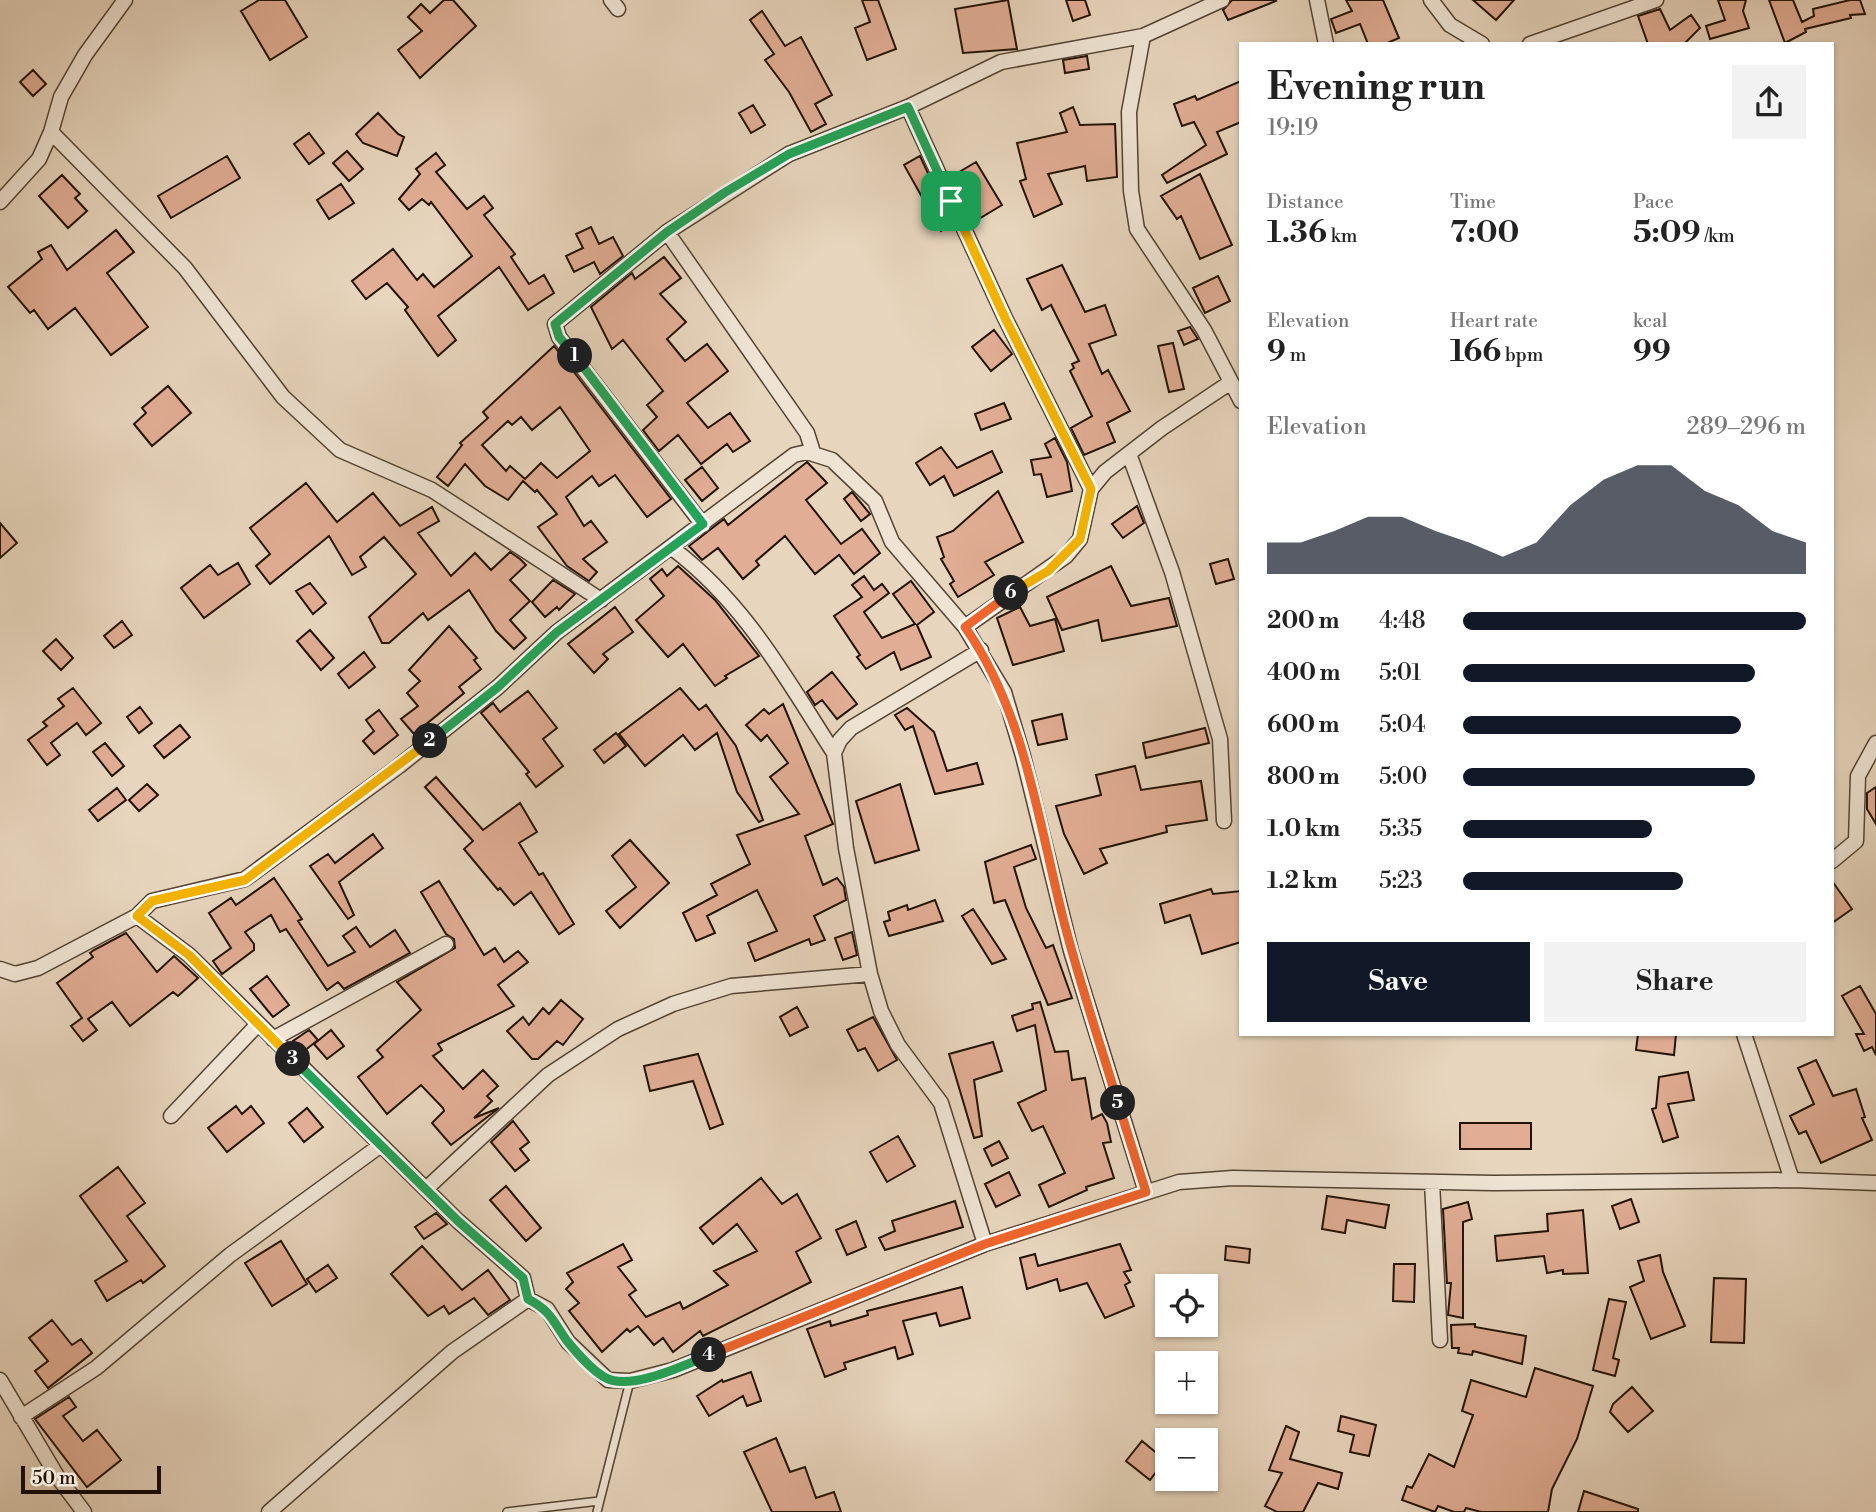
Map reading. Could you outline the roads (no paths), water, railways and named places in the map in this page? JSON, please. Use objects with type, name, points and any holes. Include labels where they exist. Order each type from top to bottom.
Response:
[{"type":"street","points":[[0,202],[39,159],[51,132],[61,97],[85,55],[125,0]]},
{"type":"street","points":[[703,524],[559,337],[555,324],[667,232],[789,154],[908,107],[1000,62],[1143,36],[1222,0]]},
{"type":"street","points":[[1317,0],[1326,42]]},
{"type":"street","points":[[1430,0],[1450,24],[1479,42]]},
{"type":"street","points":[[1536,42],[1656,0]]},
{"type":"street","points":[[1143,36],[1129,112],[1131,191],[1136,229],[1204,330],[1239,397]]},
{"type":"street","points":[[908,107],[994,294],[1091,489]]},
{"type":"street","points":[[51,132],[185,268],[283,397],[340,450],[432,490],[601,600]]},
{"type":"street","points":[[0,969],[15,974],[38,968],[137,916],[152,901],[245,880],[399,766],[498,687],[557,632],[794,455],[812,449],[807,433],[667,232]]},
{"type":"street","points":[[965,627],[997,601],[1048,571],[1066,556],[1083,532],[1091,489],[1105,472],[1231,382]]},
{"type":"street","points":[[807,452],[832,460],[875,501],[892,542],[965,627],[981,650],[1012,713],[1071,951],[1146,1192]]},
{"type":"street","points":[[1129,454],[1172,572],[1220,739],[1224,821]]},
{"type":"street","points":[[672,548],[702,570],[758,633],[834,753],[852,885],[870,974],[881,1011],[898,1045],[941,1104],[985,1244]]},
{"type":"street","points":[[834,753],[851,728],[981,650]]},
{"type":"street","points":[[1834,859],[1856,841],[1858,776],[1876,743]]},
{"type":"street","points":[[137,916],[189,955],[428,1188],[458,1221],[523,1278],[528,1299],[547,1309],[568,1342],[608,1380],[630,1381],[673,1370],[985,1244],[1179,1182],[1234,1178],[1432,1182],[1792,1180],[1876,1183]]},
{"type":"street","points":[[273,1039],[446,944]]},
{"type":"street","points":[[428,1188],[548,1075],[618,1029],[673,1004],[731,986],[870,974]]},
{"type":"street","points":[[171,1116],[258,1024]]},
{"type":"street","points":[[1745,1036],[1792,1180]]},
{"type":"street","points":[[21,1417],[96,1368],[230,1255],[382,1145]]},
{"type":"street","points":[[1432,1182],[1440,1340]]},
{"type":"street","points":[[269,1512],[452,1352],[528,1299]]},
{"type":"street","points":[[0,1380],[21,1417],[84,1512]]},
{"type":"lane","points":[[597,1512],[630,1381]]},
{"type":"lane","points":[[507,1512],[599,1501]]}]
